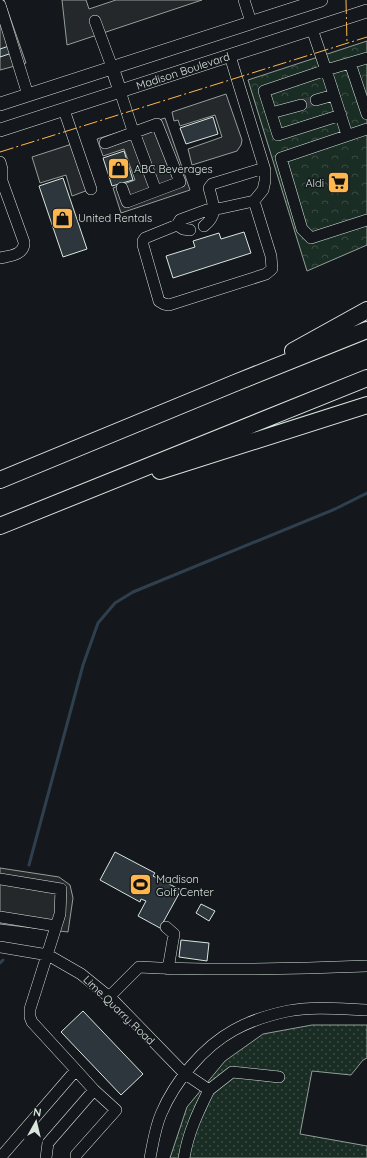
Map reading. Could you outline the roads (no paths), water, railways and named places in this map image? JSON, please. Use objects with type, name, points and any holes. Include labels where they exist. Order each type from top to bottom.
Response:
[{"type":"highway","points":[[235,383],[367,310]]},
{"type":"highway","points":[[0,480],[367,330]]},
{"type":"highway","points":[[0,526],[367,378]]},
{"type":"highway","points":[[87,491],[179,466],[239,445],[367,405]]},
{"type":"main road","points":[[0,104],[321,0]]},
{"type":"main road","name":"Madison Boulevard","points":[[0,130],[367,11]]},
{"type":"main road","points":[[112,67],[120,91]]},
{"type":"street","points":[[244,0],[251,22]]},
{"type":"street","points":[[0,5],[28,95]]},
{"type":"street","points":[[95,21],[112,67]]},
{"type":"street","points":[[312,29],[348,135]]},
{"type":"street","points":[[230,56],[264,168],[265,181],[263,190],[254,201],[207,210],[180,220],[177,225],[145,238],[143,241],[159,301],[170,305],[266,274],[272,269],[271,256],[254,201]]},
{"type":"street","points":[[341,115],[278,135],[264,91],[367,58]]},
{"type":"street","points":[[350,63],[367,114]]},
{"type":"street","points":[[120,91],[156,191]]},
{"type":"street","points":[[316,100],[334,95]]},
{"type":"street","points":[[271,113],[301,105]]},
{"type":"street","points":[[64,110],[91,189]]},
{"type":"street","points":[[105,143],[157,124],[180,182],[127,202],[122,188]]},
{"type":"street","points":[[367,129],[281,158],[302,229],[310,238],[367,220]]},
{"type":"street","points":[[0,162],[2,169],[1,181],[24,246],[19,253],[0,258]]},
{"type":"street","points":[[204,226],[211,220],[214,209],[209,188],[212,184],[264,168]]},
{"type":"street","points":[[177,225],[183,229],[190,230]]},
{"type":"street","points":[[0,879],[62,889],[60,914],[48,956],[30,1009],[30,1016],[32,1022],[94,1090],[116,1110],[76,1155],[76,1158]]},
{"type":"street","points":[[0,916],[56,926]]},
{"type":"street","points":[[166,927],[174,934],[168,968]]},
{"type":"street","name":"Lime Quarry Road","points":[[0,947],[48,956],[81,974],[109,997],[184,1074],[209,1090]]},
{"type":"street","points":[[109,997],[138,967],[301,968],[367,966]]},
{"type":"street","points":[[150,1158],[154,1134],[161,1114],[171,1094],[184,1074],[212,1045],[233,1030],[255,1020],[289,1011],[322,1008],[367,1010]]},
{"type":"street","points":[[0,1158],[76,1070]]},
{"type":"street","points":[[184,1158],[186,1143],[209,1090],[232,1072],[279,1077]]},
{"type":"street","points":[[46,1158],[48,1143],[94,1090]]},
{"type":"waterway","points":[[29,865],[83,665],[98,623],[115,603],[133,592],[335,509],[367,493]]},
{"type":"waterway","points":[[0,963],[3,960]]},
{"type":"tunnel","points":[[301,105],[316,100]]},
{"type":"place","name":"ABC Beverages","points":[[118,169]]},
{"type":"place","name":"Aldi","points":[[339,183]]},
{"type":"place","name":"United Rentals","points":[[63,218]]},
{"type":"place","name":"Madison Golf Center","points":[[140,885]]}]
